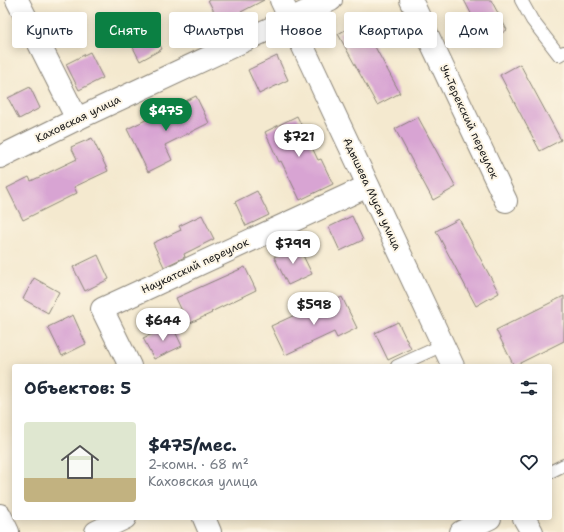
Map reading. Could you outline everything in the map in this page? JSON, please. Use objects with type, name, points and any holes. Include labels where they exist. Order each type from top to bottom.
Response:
[{"type":"street","points":[[17,0],[77,119]]},
{"type":"street","name":"Каховская улица","points":[[0,157],[77,119],[285,9],[331,0]]},
{"type":"street","name":"Уч-Терекский переулок","points":[[411,0],[506,200]]},
{"type":"street","name":"Адышева Мусы улица","points":[[285,9],[451,364]]},
{"type":"street","name":"Наукатский переулок","points":[[129,364],[102,310],[368,186]]},
{"type":"street","points":[[0,515],[8,532]]},
{"type":"street","points":[[96,532],[121,520]]},
{"type":"street","points":[[205,520],[210,532]]},
{"type":"street","points":[[461,532],[486,520]]},
{"type":"street","points":[[525,520],[532,532]]},
{"type":"lane","points":[[521,0],[532,20],[562,57]]},
{"type":"lane","points":[[401,364],[443,345]]},
{"type":"lane","points":[[552,471],[564,464]]},
{"type":"building","points":[[208,0],[264,0],[241,12],[214,12]]},
{"type":"building","points":[[464,0],[491,0],[497,12],[470,12]]},
{"type":"building","points":[[503,22],[507,30],[503,32]]},
{"type":"building","points":[[344,31],[344,45],[338,34]]},
{"type":"building","points":[[161,47],[162,49],[140,61],[133,48]]},
{"type":"building","points":[[346,48],[376,48],[400,93],[377,105]]},
{"type":"building","points":[[90,52],[103,78],[79,90],[66,64]]},
{"type":"building","points":[[277,56],[288,80],[259,94],[248,70]]},
{"type":"building","points":[[520,64],[561,140],[540,151],[500,75]]},
{"type":"building","points":[[30,87],[40,108],[19,119],[8,98]]},
{"type":"building","points":[[196,96],[209,123],[165,145],[172,160],[148,172],[127,129]]},
{"type":"building","points":[[297,116],[318,160],[321,159],[333,184],[300,200],[281,161],[279,162],[265,132]]},
{"type":"building","points":[[418,117],[456,187],[433,200],[395,129]]},
{"type":"building","points":[[92,138],[108,171],[74,187],[77,193],[23,220],[7,188],[29,177],[31,181],[77,159],[71,147]]},
{"type":"building","points":[[257,191],[269,215],[246,226],[235,202]]},
{"type":"building","points":[[202,215],[214,239],[184,254],[185,257],[164,267],[153,243],[181,230],[179,226]]},
{"type":"building","points":[[352,216],[363,240],[340,251],[329,227]]},
{"type":"building","points":[[459,219],[499,293],[476,306],[436,231]]},
{"type":"building","points":[[298,245],[312,274],[288,285],[274,257]]},
{"type":"building","points":[[98,255],[109,279],[85,291],[73,267]]},
{"type":"building","points":[[245,267],[256,290],[188,324],[176,298]]},
{"type":"building","points":[[34,278],[59,292],[48,313],[23,299]]},
{"type":"building","points":[[564,296],[564,341],[518,364],[513,364],[496,330]]},
{"type":"building","points":[[342,297],[357,328],[337,338],[334,332],[285,355],[271,326],[297,314],[298,318]]},
{"type":"building","points":[[73,315],[86,344],[62,356],[48,327]]},
{"type":"building","points":[[398,322],[411,349],[388,360],[375,333]]},
{"type":"building","points":[[172,325],[182,346],[154,359],[143,338]]}]
